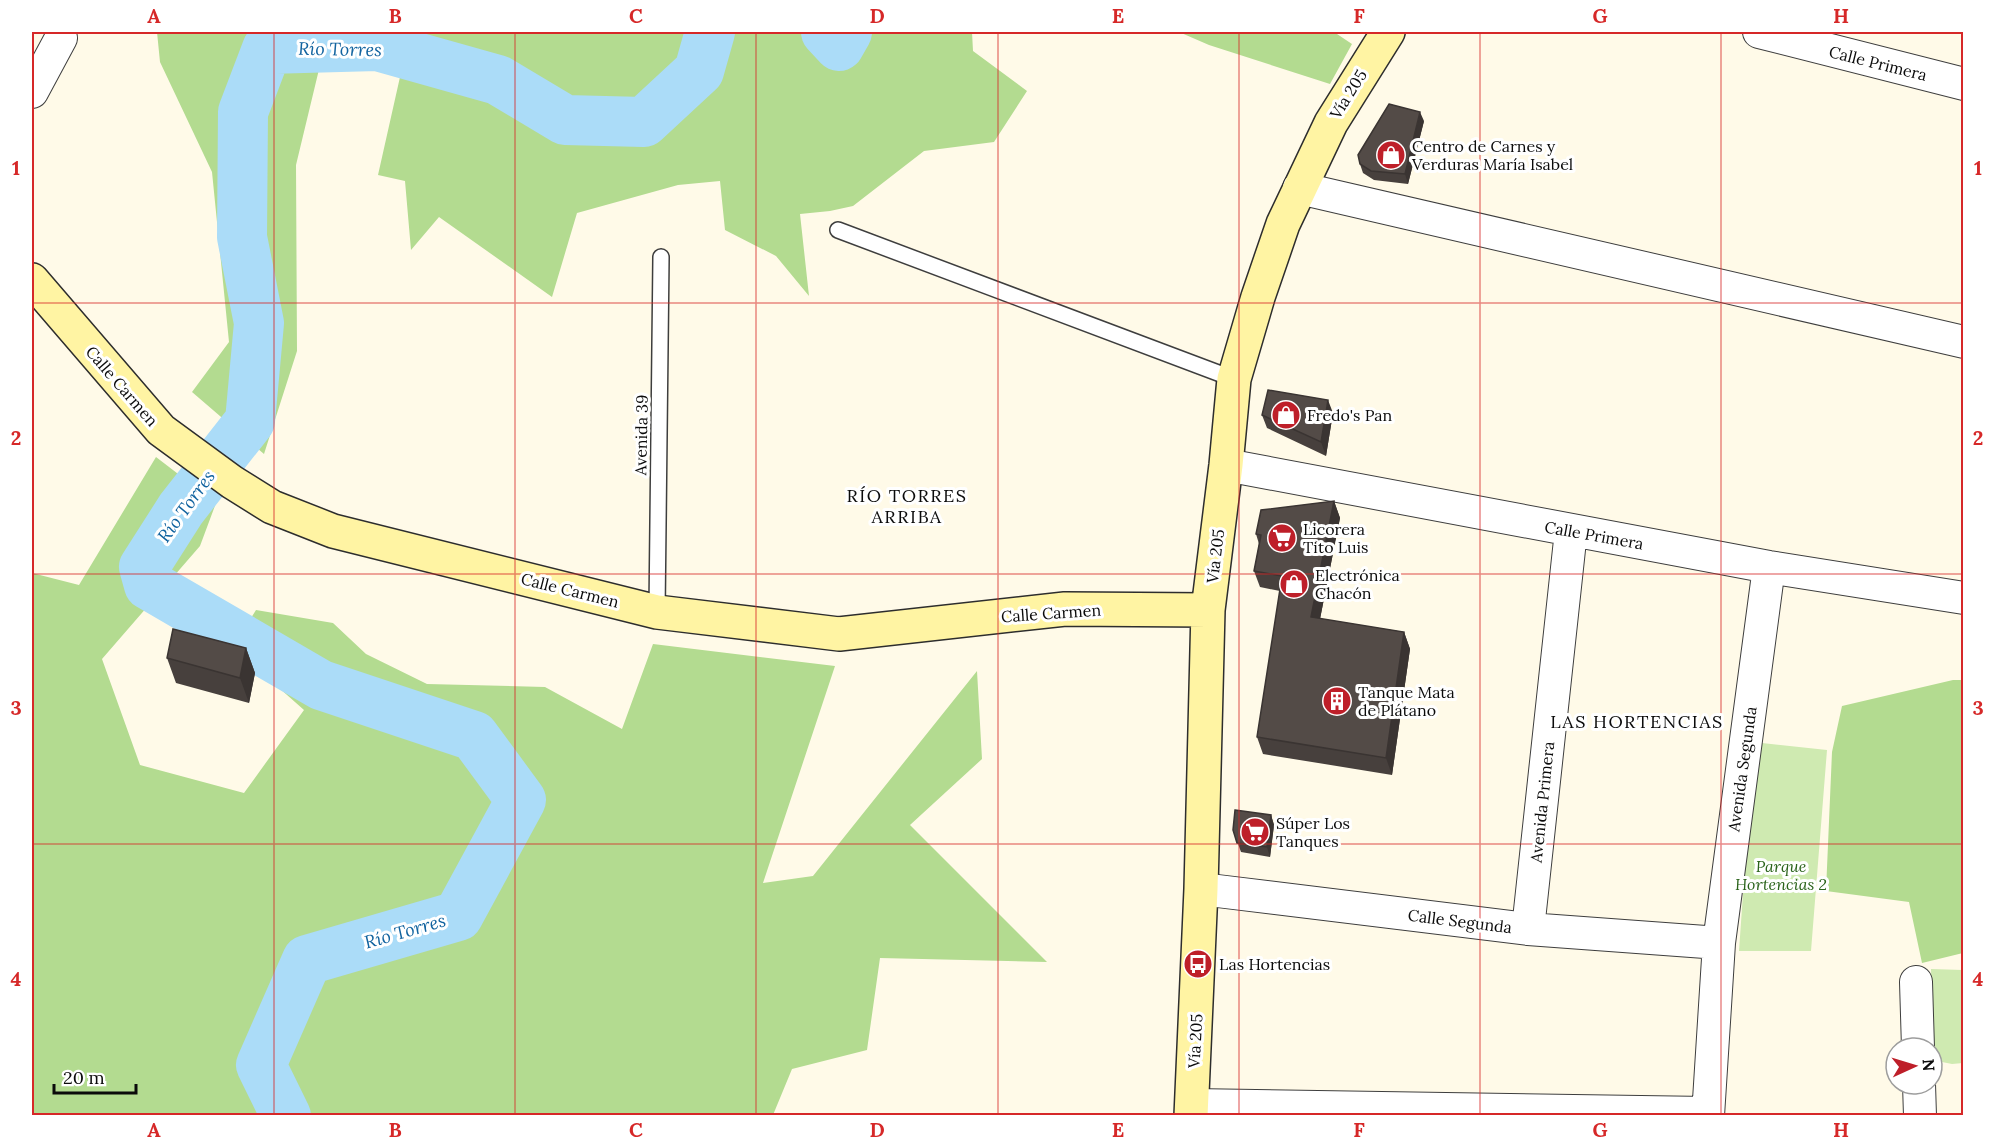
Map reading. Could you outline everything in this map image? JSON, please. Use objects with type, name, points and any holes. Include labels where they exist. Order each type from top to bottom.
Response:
[{"type":"street","name":"Vía 205","points":[[1191,1110],[1201,890],[1208,610],[1234,379],[1279,234],[1299,188],[1331,123],[1388,32]]},
{"type":"street","name":"Calle Primera","points":[[1759,32],[1963,83]]},
{"type":"street","points":[[32,92],[61,38]]},
{"type":"street","points":[[1299,188],[1964,342]]},
{"type":"street","name":"Calle Carmen","points":[[32,280],[161,430],[232,482],[272,507],[333,531],[657,612],[839,634],[1065,609],[1208,610]]},
{"type":"street","name":"Calle Primera","points":[[1226,465],[1769,567],[1964,598]]},
{"type":"street","name":"Avenida Primera","points":[[1528,929],[1571,531]]},
{"type":"street","name":"Avenida Segunda","points":[[1708,1114],[1719,943],[1769,567]]},
{"type":"street","name":"Calle Segunda","points":[[1201,890],[1528,929],[1719,943]]},
{"type":"street","points":[[1916,982],[1918,1036]]},
{"type":"street","points":[[1919,1096],[1920,1116]]},
{"type":"street","points":[[1191,1110],[1708,1114]]},
{"type":"lane","points":[[838,230],[1234,379]]},
{"type":"lane","name":"Avenida 39","points":[[657,612],[661,257]]},
{"type":"green space","points":[[157,32],[328,32],[296,165],[297,351],[264,454],[192,392],[229,342],[212,172],[160,62]]},
{"type":"green space","points":[[395,32],[972,32],[973,51],[1027,91],[994,142],[924,151],[853,206],[800,214],[809,296],[776,256],[725,230],[720,181],[678,185],[577,213],[552,297],[439,217],[411,250],[405,181],[378,175],[400,77]]},
{"type":"green space","points":[[1179,32],[1334,32],[1352,44],[1330,84],[1209,45]]},
{"type":"green space","points":[[156,457],[216,503],[200,546],[102,659],[140,765],[244,793],[304,710],[233,647],[256,610],[333,623],[366,654],[427,684],[545,687],[622,729],[653,644],[835,666],[763,883],[813,876],[977,671],[982,759],[910,825],[1047,962],[880,958],[867,1050],[792,1069],[773,1115],[32,1115],[32,573],[79,585]]},
{"type":"green space","points":[[1953,680],[1964,680],[1963,953],[1922,963],[1909,902],[1826,891],[1832,752],[1842,706]]},
{"type":"green space","name":"Parque Hortencias 2","points":[[1762,743],[1827,750],[1811,951],[1739,951],[1745,865]]},
{"type":"green space","points":[[1931,969],[1963,970],[1963,1063],[1944,1062],[1944,1036],[1932,1036]]},
{"type":"building","name":"Centro de Carnes y Verduras María Isabel","points":[[1389,104],[1420,112],[1405,174],[1371,171],[1360,164],[1358,155]]},
{"type":"building","points":[[1268,390],[1328,400],[1321,442],[1262,415]]},
{"type":"building","points":[[1334,501],[1311,617],[1404,632],[1386,758],[1257,737],[1282,576],[1254,571],[1261,535],[1256,534],[1261,510]]},
{"type":"building","points":[[173,629],[246,648],[240,678],[167,658]]},
{"type":"building","name":"Súper Los Tanques","points":[[1235,810],[1271,815],[1267,847],[1237,843],[1233,830]]},
{"type":"waterway","name":"Río Torres","points":[[286,1116],[261,1065],[307,960],[458,916],[521,800],[474,736],[321,685],[149,585],[144,567],[181,509],[250,421],[259,323],[242,237],[243,112],[267,49],[377,46],[498,80],[565,120],[644,122],[699,71],[710,32]]},
{"type":"waterway","name":"Río Torres","points":[[826,32],[839,46],[847,32]]},
{"type":"place","name":"Centro de Carnes y Verduras María Isabel","points":[[1391,155]]},
{"type":"place","name":"Fredo's Pan","points":[[1286,415]]},
{"type":"place","name":"Licorera Tito Luis","points":[[1282,538]]},
{"type":"place","name":"Electrónica Chacón","points":[[1294,584]]},
{"type":"place","name":"Tanque Mata de Plátano","points":[[1337,701]]},
{"type":"place","name":"Súper Los Tanques","points":[[1255,832]]},
{"type":"place","name":"Las Hortencias","points":[[1198,964]]},
{"type":"district","name":"RÍO TORRES ARRIBA","points":[[907,505]]},
{"type":"district","name":"LAS HORTENCIAS","points":[[1637,721]]}]
